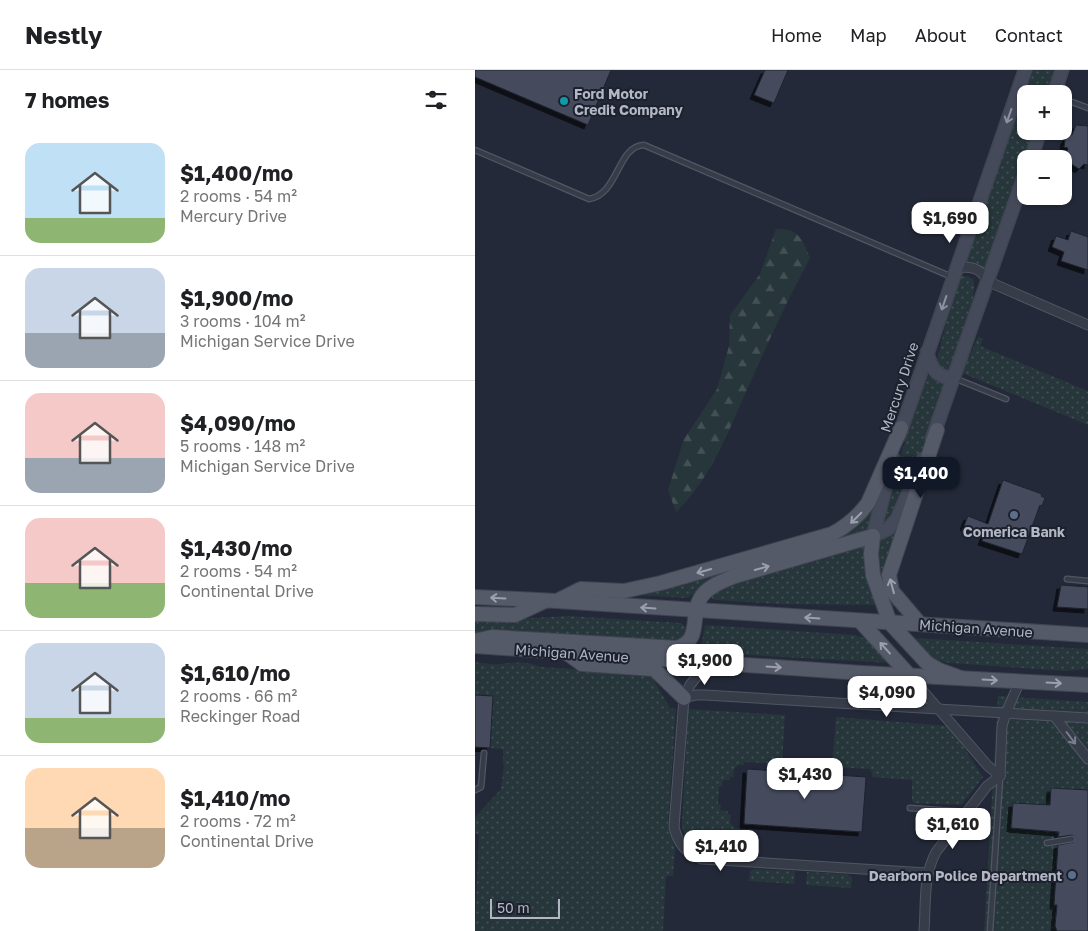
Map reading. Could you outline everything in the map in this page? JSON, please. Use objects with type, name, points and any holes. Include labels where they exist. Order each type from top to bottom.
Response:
[{"type":"main road","points":[[475,614],[515,615],[581,590],[624,591],[661,583],[832,534],[843,528],[862,512],[868,503],[901,428]]},
{"type":"main road","points":[[921,624],[892,591],[889,575],[937,430]]},
{"type":"main road","points":[[475,641],[492,637],[677,648],[685,646],[690,641],[695,628],[699,600],[705,592],[727,579],[873,536],[871,554],[873,575],[890,623],[927,663],[939,670],[961,678]]},
{"type":"main road","name":"Michigan Avenue","points":[[475,597],[1088,635]]},
{"type":"main road","points":[[860,621],[909,675]]},
{"type":"main road","name":"Michigan Avenue","points":[[475,646],[1020,682],[1084,683]]},
{"type":"main road","points":[[567,653],[582,664],[654,669],[684,698]]},
{"type":"street","name":"Mercury Drive","points":[[873,536],[901,428],[1025,70]]},
{"type":"street","points":[[1057,85],[1062,70]]},
{"type":"street","points":[[873,536],[888,529],[897,519],[914,476],[937,430],[1017,196]]},
{"type":"street","points":[[954,272],[974,268],[984,275],[987,281],[1088,325]]},
{"type":"street","points":[[927,352],[931,367],[937,374],[947,378],[954,378]]},
{"type":"street","points":[[708,662],[690,685],[684,698],[674,827],[680,844],[686,850],[702,859],[927,873]]},
{"type":"street","points":[[909,675],[988,766],[1000,776]]},
{"type":"street","points":[[925,931],[927,873],[931,862],[936,852],[987,786],[1000,776],[1003,726],[1006,713],[1020,682]]},
{"type":"street","points":[[684,698],[705,695],[1088,718]]},
{"type":"street","points":[[1054,716],[1088,759]]},
{"type":"lane","points":[[1072,102],[1088,108]]},
{"type":"lane","points":[[475,150],[589,199],[596,198],[606,191],[630,151],[640,145],[644,145],[954,272]]},
{"type":"lane","points":[[954,378],[1006,399]]},
{"type":"lane","points":[[1067,579],[1088,580]]},
{"type":"lane","points":[[475,790],[481,788],[484,754]]},
{"type":"lane","points":[[990,931],[1000,776]]},
{"type":"lane","points":[[910,808],[967,812]]},
{"type":"lane","points":[[1047,843],[1072,839]]},
{"type":"green space","points":[[1032,70],[1058,70],[1053,85],[1027,85]]},
{"type":"green space","points":[[1017,113],[1017,140],[1034,140],[1030,150],[1017,150],[1017,188],[990,266],[984,272],[979,266],[966,260]]},
{"type":"green space","points":[[776,229],[790,230],[799,236],[810,258],[779,320],[719,451],[700,484],[676,512],[668,490],[684,439],[717,389],[729,346],[730,315],[760,274]]},
{"type":"green space","points":[[962,276],[973,279],[974,287],[971,310],[953,369],[946,372],[942,370],[937,359],[949,312]]},
{"type":"green space","points":[[979,337],[983,339],[980,346],[1088,391],[1088,425],[962,373]]},
{"type":"green space","points":[[929,376],[937,382],[945,384],[939,411],[890,522],[879,526],[924,381]]},
{"type":"green space","points":[[890,458],[871,529],[707,585],[687,598],[635,595],[844,531]]},
{"type":"green space","points":[[901,518],[889,563],[898,607],[890,606],[877,569],[878,537]]},
{"type":"green space","points":[[867,540],[877,605],[779,604],[715,600],[711,598],[721,587]]},
{"type":"green space","points":[[475,616],[513,619],[569,616],[681,623],[686,627],[687,632],[683,639],[665,645],[475,633]]},
{"type":"green space","points":[[705,625],[855,635],[869,640],[891,663],[698,652],[696,650],[702,642]]},
{"type":"green space","points":[[915,638],[1088,649],[1088,669],[1065,671],[950,663],[929,655],[920,647]]},
{"type":"green space","points":[[475,662],[494,664],[521,663],[541,667],[650,674],[670,708],[676,709],[668,827],[675,848],[673,876],[667,876],[666,878],[663,931],[475,931],[479,834],[475,834],[475,817],[501,789],[504,765],[503,749],[490,748],[493,696],[475,695]]},
{"type":"green space","points":[[998,696],[1088,702],[1088,931],[984,931]]},
{"type":"green space","points":[[688,709],[785,715],[782,764],[744,762],[744,765],[739,765],[734,769],[733,777],[730,776],[730,780],[723,780],[722,786],[719,787],[718,804],[721,805],[720,810],[728,811],[727,815],[731,814],[730,823],[734,828],[740,828],[739,854],[703,849],[689,841],[685,834],[682,825]]},
{"type":"green space","points":[[836,717],[950,726],[983,777],[961,805],[914,803],[912,801],[912,780],[873,777],[870,769],[832,767]]},
{"type":"green space","points":[[754,869],[795,871],[794,884],[749,881],[750,871]]},
{"type":"green space","points":[[807,872],[848,874],[852,878],[851,888],[806,885]]},
{"type":"building","name":"Ford Motor Credit Company","points":[[475,70],[611,70],[588,125],[475,77]]},
{"type":"building","points":[[765,70],[788,70],[774,103],[754,95]]},
{"type":"building","points":[[1076,125],[1088,126],[1088,165],[1084,164],[1079,169],[1072,164],[1072,150],[1067,150],[1068,148],[1064,147],[1065,140],[1072,140]]},
{"type":"building","points":[[1071,231],[1088,237],[1088,270],[1061,261],[1064,252],[1052,247],[1056,236],[1068,240]]},
{"type":"building","name":"Comerica Bank","points":[[1003,480],[1042,494],[1041,496],[1045,498],[1042,506],[1040,505],[1022,554],[982,541],[985,533],[964,526],[968,516],[988,524]]},
{"type":"building","points":[[1061,585],[1088,587],[1088,609],[1057,607]]},
{"type":"building","points":[[475,695],[493,696],[490,748],[475,747]]},
{"type":"building","points":[[747,769],[866,777],[862,832],[744,824]]},
{"type":"building","name":"Dearborn Police Department","points":[[1051,788],[1088,790],[1088,931],[1057,931],[1055,926],[1057,905],[1054,905],[1058,845],[1074,842],[1075,837],[1072,835],[1058,837],[1059,832],[1011,828],[1013,803],[1050,805]]},
{"type":"place","name":"Ford Motor Credit Company","points":[[564,101]]},
{"type":"place","name":"Comerica Bank","points":[[1014,515]]},
{"type":"place","name":"Dearborn Police Department","points":[[1072,875]]}]
